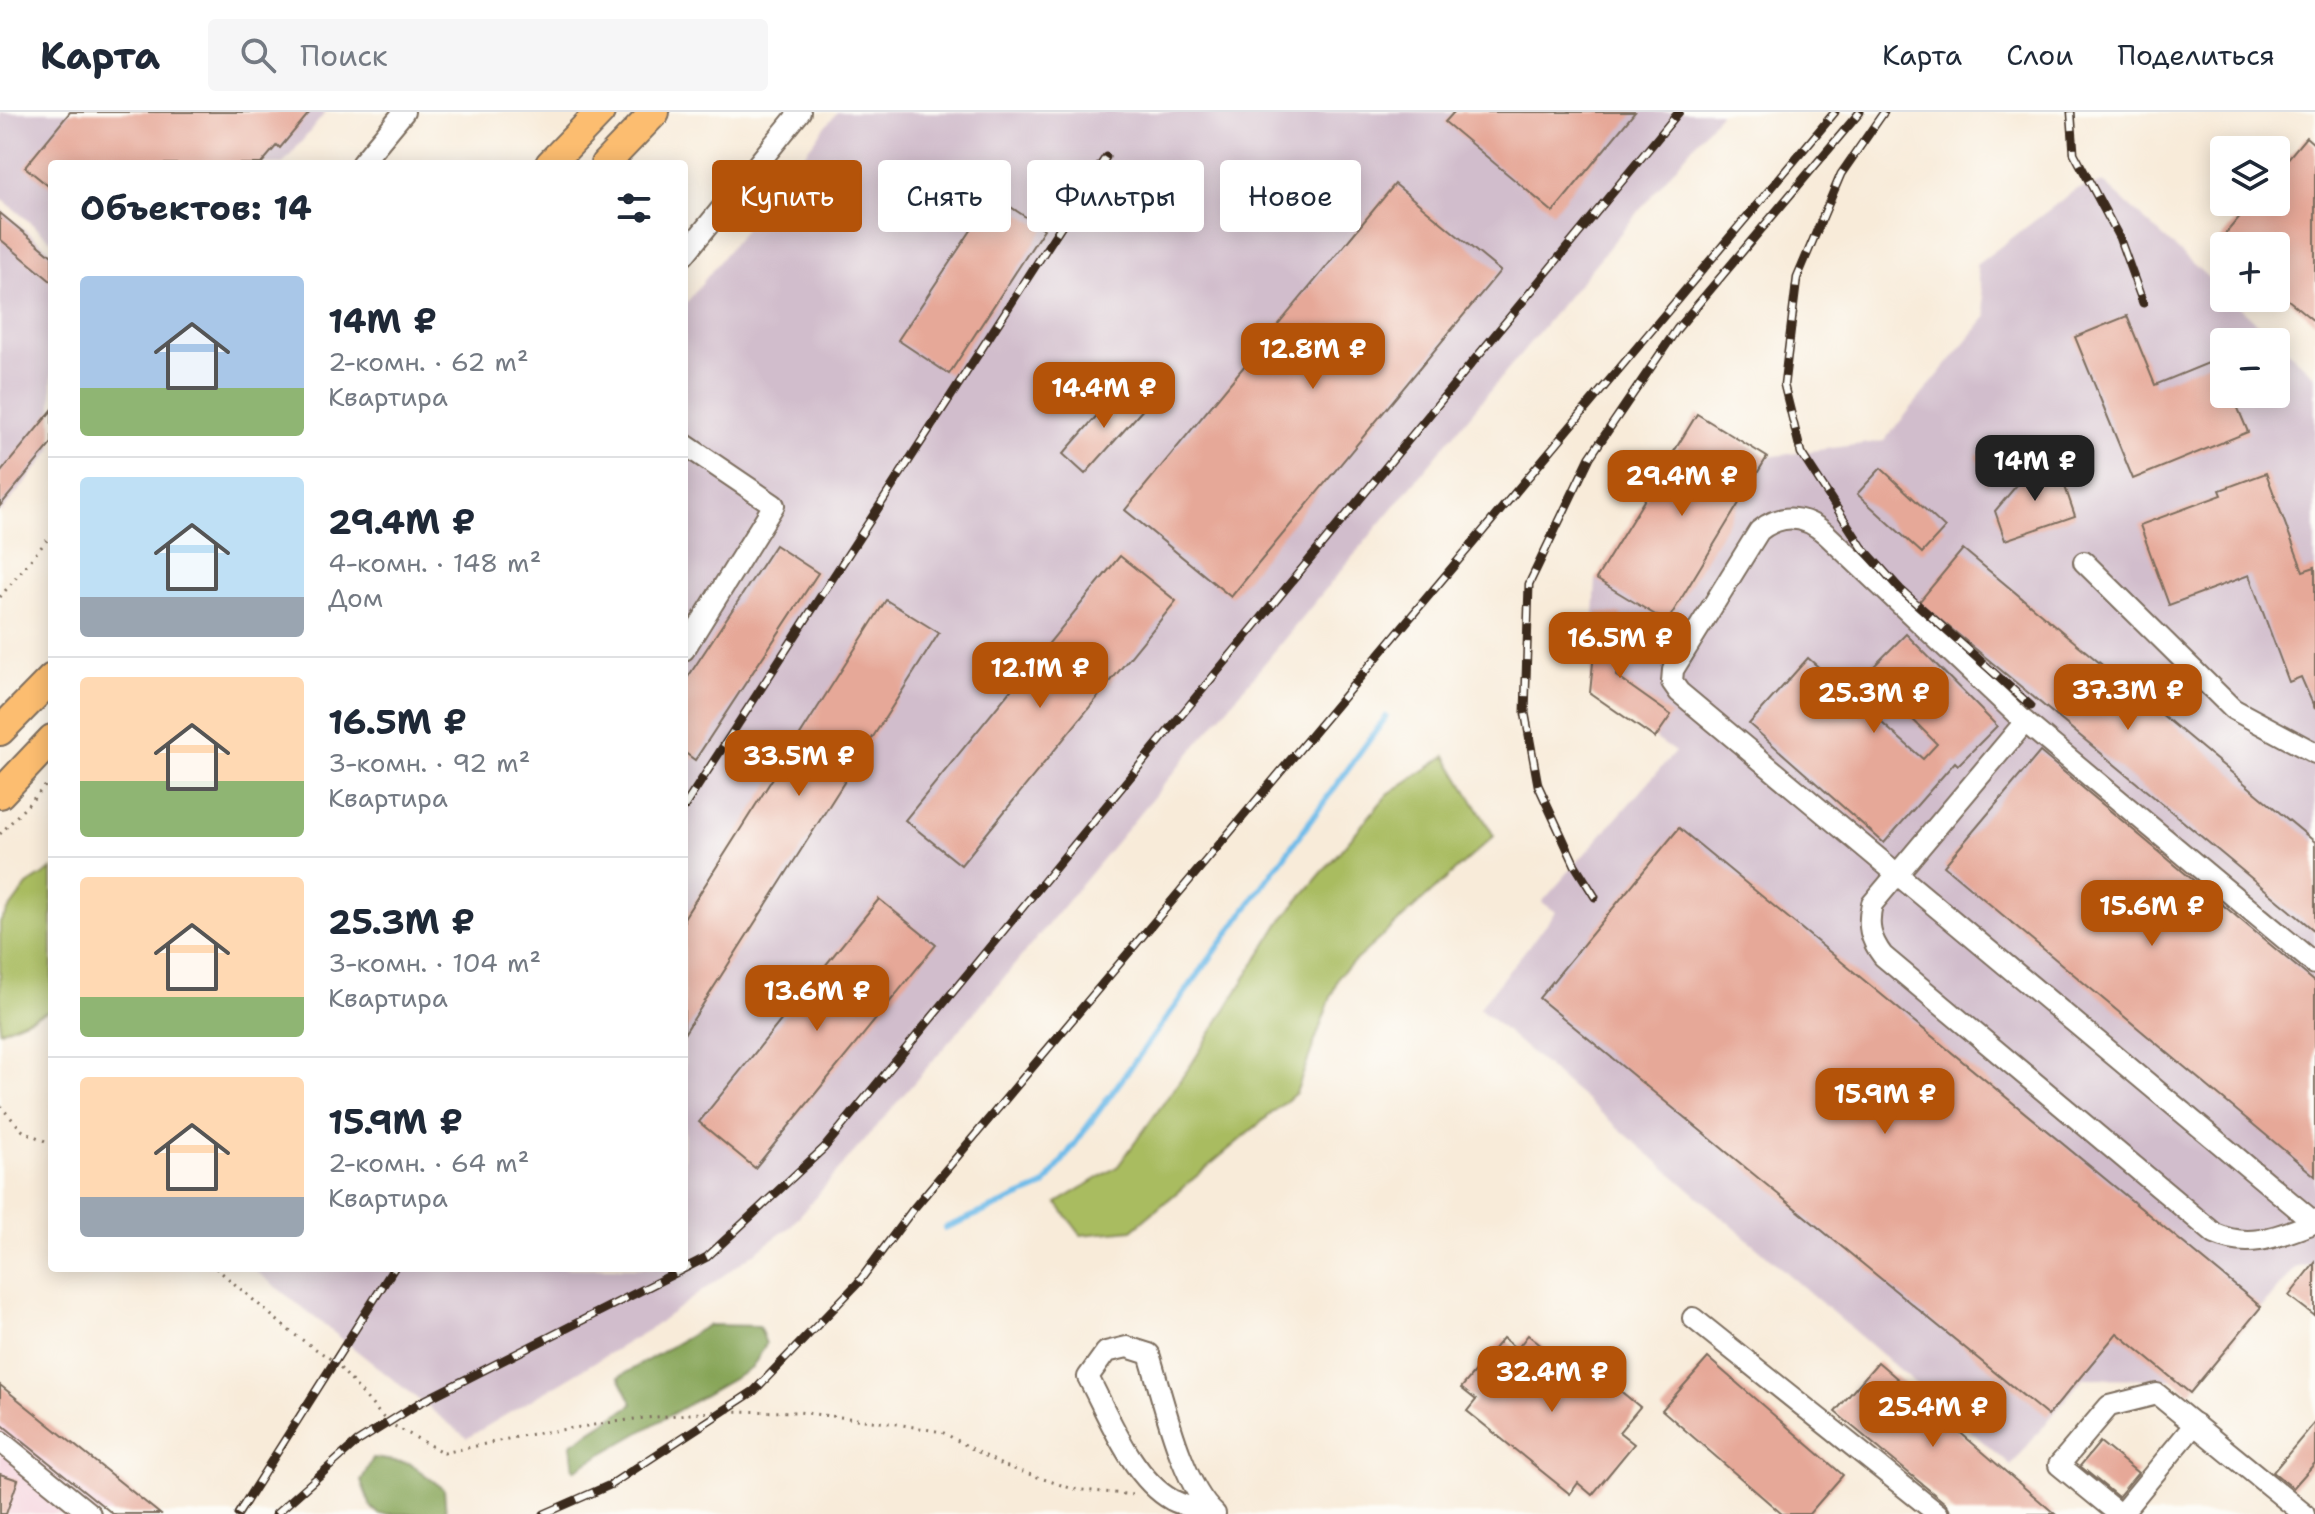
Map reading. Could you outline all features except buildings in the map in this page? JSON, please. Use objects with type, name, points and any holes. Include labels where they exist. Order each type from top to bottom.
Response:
[{"type":"highway","points":[[554,160],[600,112]]},
{"type":"highway","points":[[609,160],[655,112]]},
{"type":"highway","points":[[0,731],[48,682]]},
{"type":"highway","points":[[0,794],[48,743]]},
{"type":"street","points":[[364,160],[404,112]]},
{"type":"street","points":[[688,250],[800,112]]},
{"type":"street","points":[[688,447],[774,505],[688,644]]},
{"type":"street","points":[[2315,964],[2025,722],[1817,526],[1797,518],[1787,518],[1767,525],[1754,537],[1673,670],[1672,682],[1679,692],[2315,1223]]},
{"type":"street","points":[[2084,562],[2233,709],[2315,753]]},
{"type":"street","points":[[2025,722],[1872,904],[1868,919],[1873,944],[1883,956],[2215,1234],[2244,1243],[2263,1242],[2315,1223]]},
{"type":"street","points":[[1693,1318],[1938,1514]]},
{"type":"street","points":[[1206,1514],[1170,1499],[1147,1480],[1129,1454],[1088,1377],[1106,1352],[1127,1347],[1149,1354],[1188,1474],[1206,1506],[1215,1514]]},
{"type":"street","points":[[2195,1424],[2120,1514],[2059,1465],[2109,1406],[2157,1394],[2195,1424],[2304,1514]]},
{"type":"street","points":[[0,1441],[90,1514]]},
{"type":"path","points":[[0,597],[48,539]]},
{"type":"path","points":[[0,834],[48,783]]},
{"type":"path","points":[[0,1106],[23,1131],[48,1142]]},
{"type":"path","points":[[221,1272],[292,1333],[335,1362],[387,1422],[444,1453],[526,1435],[635,1419],[722,1411],[798,1412],[942,1432],[1002,1465],[1073,1489],[1170,1499]]},
{"type":"shaded area","points":[[0,112],[326,112],[286,160],[48,160],[48,238],[0,197]]},
{"type":"shaded area","points":[[837,112],[1721,112],[997,986],[790,1227],[650,1329],[467,1438],[257,1272],[688,1272],[688,301],[742,232],[862,232],[862,160],[799,160]]},
{"type":"shaded area","points":[[2104,183],[2210,279],[2210,312],[2245,312],[2263,328],[2210,328],[2210,408],[2290,408],[2290,353],[2315,376],[2315,1264],[2295,1268],[2190,1393],[2173,1379],[2083,1378],[2011,1466],[1479,1008],[1556,912],[1542,902],[1675,752],[1590,693],[1596,579],[1697,414],[1767,457],[1884,441],[1987,316],[1976,265],[2075,190]]},
{"type":"shaded area","points":[[0,209],[48,249],[48,455],[0,513]]},
{"type":"shaded area","points":[[0,1385],[160,1514],[0,1514]]},
{"type":"green space","points":[[1446,756],[1494,836],[1339,975],[1296,1093],[1132,1230],[1081,1235],[1057,1203],[1118,1166],[1191,1065],[1281,921],[1388,794]]},
{"type":"green space","points":[[48,872],[48,1011],[0,1031],[0,922],[27,885]]},
{"type":"green space","points":[[708,1325],[759,1326],[766,1344],[752,1368],[574,1470],[571,1444],[633,1404],[619,1377]]},
{"type":"green space","points":[[373,1458],[409,1463],[444,1489],[446,1514],[379,1514],[371,1507],[361,1481]]},
{"type":"waterway","points":[[945,1228],[1044,1186],[1386,717]]},
{"type":"railway","points":[[688,1267],[707,1257],[824,1148],[1679,112]]},
{"type":"railway","points":[[544,1514],[610,1485],[754,1391],[858,1283],[914,1208],[1835,112]]},
{"type":"railway","points":[[1595,897],[1575,865],[1538,785],[1525,713],[1529,584],[1590,457],[1677,329],[1860,112]]},
{"type":"railway","points":[[1884,112],[1841,174],[1797,278],[1784,385],[1801,453],[1862,547],[1900,589],[2031,706]]},
{"type":"railway","points":[[2071,112],[2074,153],[2119,237],[2143,303]]},
{"type":"railway","points":[[688,801],[1106,157]]},
{"type":"railway","points":[[238,1514],[391,1272]]},
{"type":"railway","points":[[276,1514],[357,1442],[421,1402],[677,1272]]}]
